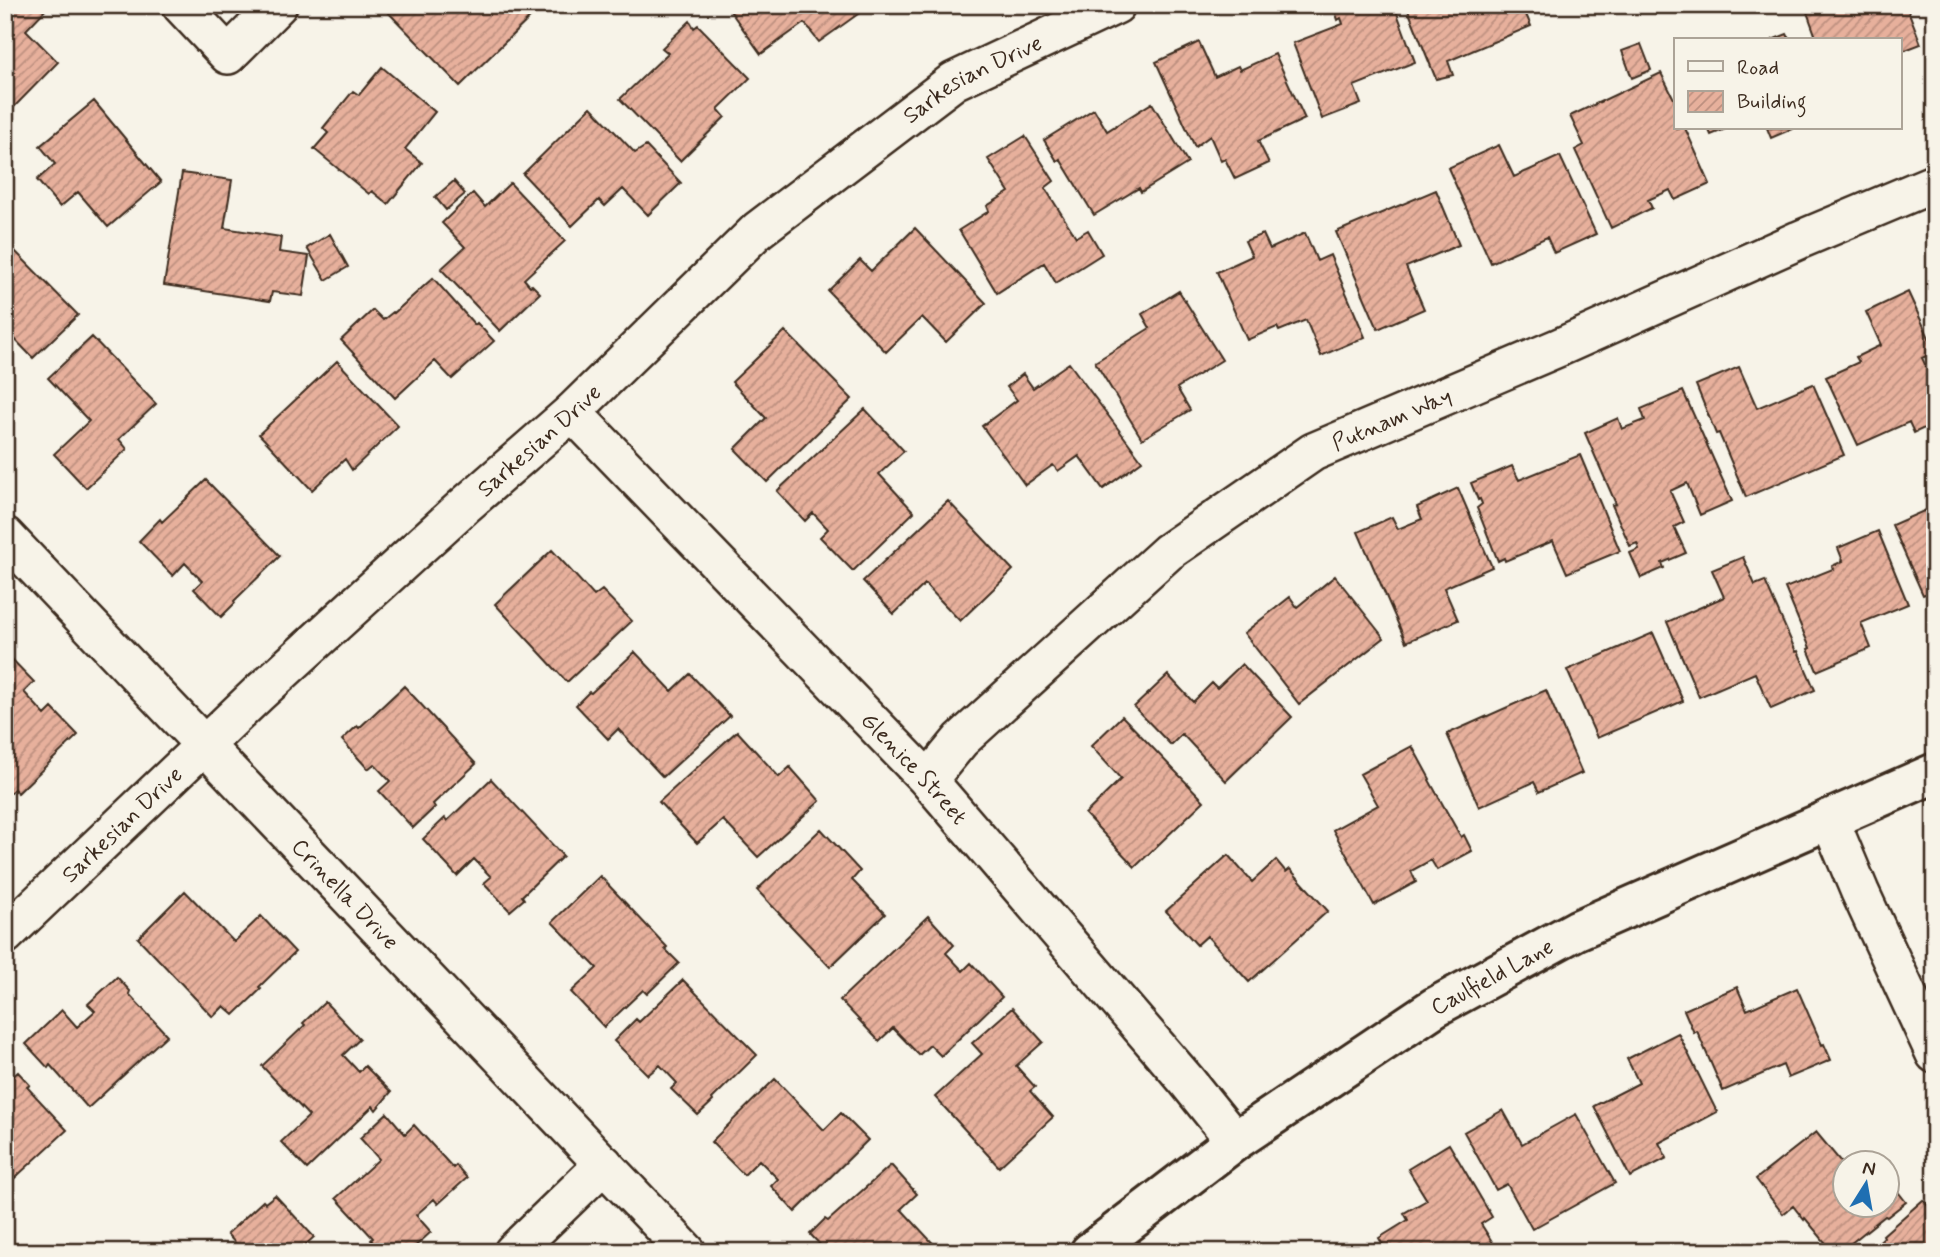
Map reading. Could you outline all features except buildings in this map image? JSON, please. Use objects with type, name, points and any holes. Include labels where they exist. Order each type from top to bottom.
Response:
[{"type":"main road","name":"Caulfield Lane","points":[[1090,1252],[1235,1141],[1435,1007],[1565,937],[1935,773]]},
{"type":"street","points":[[181,5],[228,55],[278,5]]},
{"type":"street","name":"Sarkesian Drive","points":[[5,935],[205,745],[463,507],[572,412],[758,230],[954,81],[1116,5]]},
{"type":"street","name":"Putnam Way","points":[[928,780],[961,740],[1168,552],[1313,452],[1935,183]]},
{"type":"street","name":"Glenice Street","points":[[572,412],[928,780],[1186,1080],[1235,1141]]},
{"type":"street","name":"Crinella Drive","points":[[5,536],[687,1252]]},
{"type":"street","points":[[1829,818],[1935,1054]]},
{"type":"street","points":[[513,1252],[604,1164]]}]
